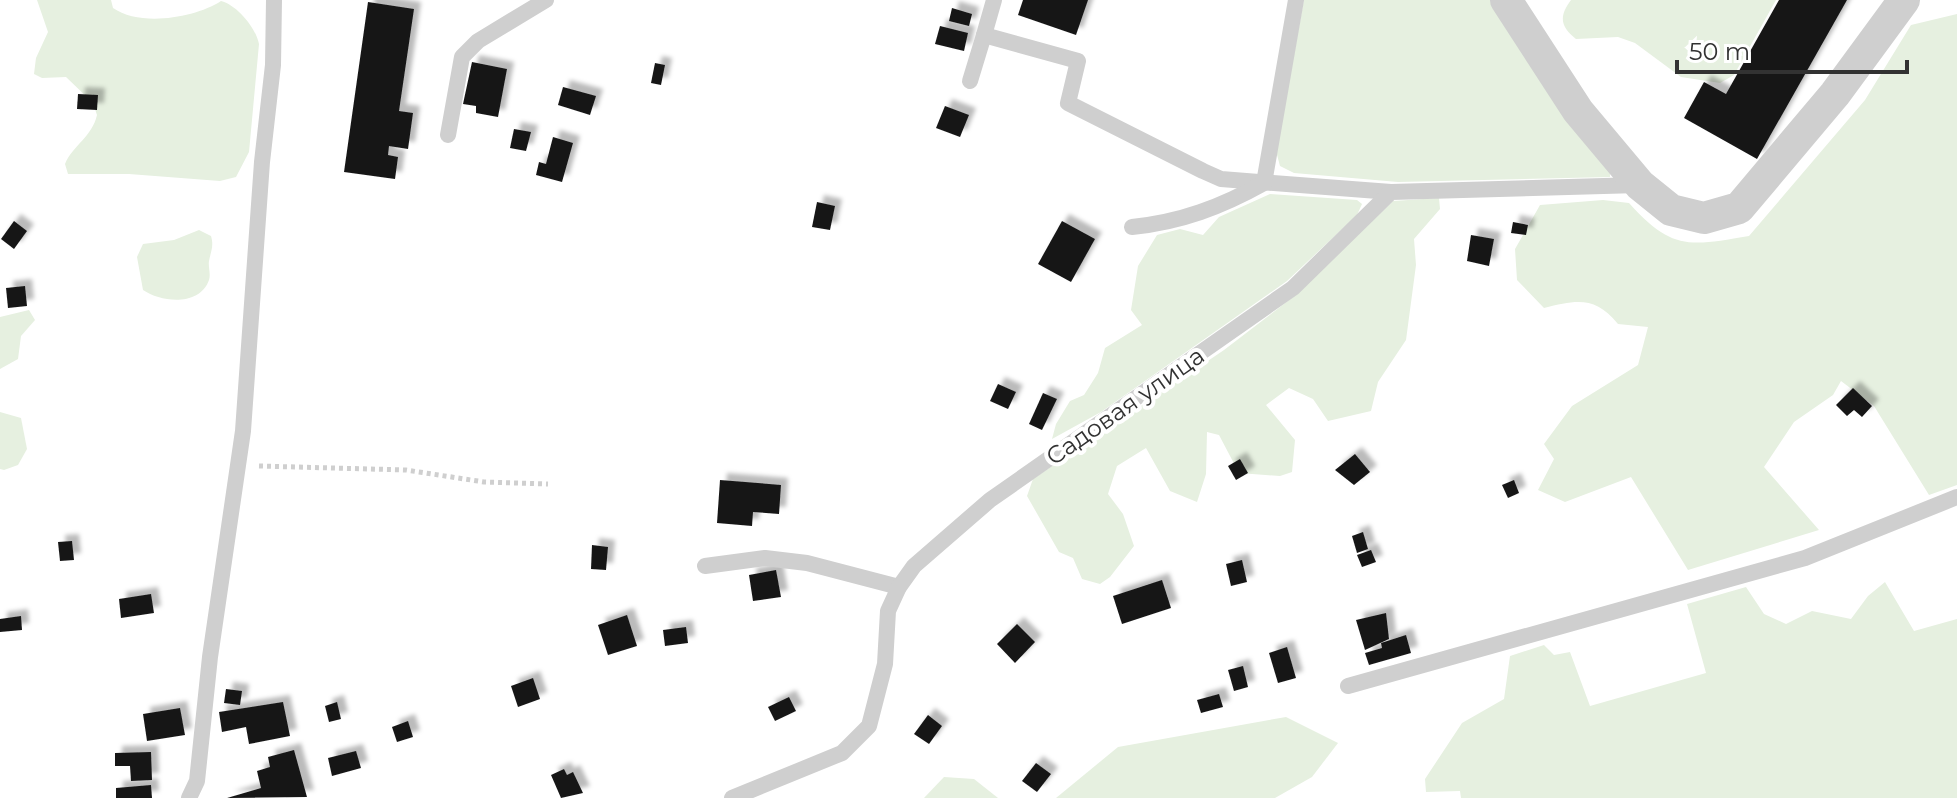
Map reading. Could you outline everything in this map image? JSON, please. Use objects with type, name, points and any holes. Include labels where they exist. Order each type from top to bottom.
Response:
[{"type":"street","points":[[1506,0],[1578,111],[1640,185],[1671,210],[1704,218],[1739,208],[1835,94],[1904,0]]},
{"type":"lane","points":[[189,798],[197,781],[210,657],[238,464],[273,65],[274,0]]},
{"type":"lane","points":[[448,135],[462,57],[478,41],[546,0]]},
{"type":"lane","points":[[970,81],[994,0]]},
{"type":"lane","points":[[1264,183],[1296,0]]},
{"type":"lane","points":[[984,35],[1078,61],[1068,103],[1221,179],[1391,192],[1640,185]]},
{"type":"lane","points":[[1132,227],[1164,224],[1219,208],[1264,183]]},
{"type":"lane","name":"Садовая улица","points":[[732,798],[842,753],[869,726],[885,664],[888,611],[899,587],[914,566],[990,500],[1293,288],[1391,192]]},
{"type":"lane","points":[[1348,686],[1805,558],[1957,497]]},
{"type":"lane","points":[[705,566],[765,558],[807,563],[899,587]]},
{"type":"path","points":[[238,464],[406,470],[484,482],[548,484]]},
{"type":"green space","points":[[37,0],[111,0],[113,8],[124,14],[152,19],[183,16],[221,1],[239,12],[254,31],[259,44],[249,152],[236,177],[220,181],[129,174],[68,174],[65,164],[95,123],[97,115],[93,103],[66,77],[42,78],[34,74],[36,58],[48,32]]},
{"type":"green space","points":[[1304,0],[1496,0],[1610,166],[1610,177],[1398,182],[1294,173],[1280,166],[1276,151]]},
{"type":"green space","points":[[1571,0],[1776,0],[1734,75],[1720,83],[1681,77],[1635,43],[1618,37],[1576,39],[1563,21],[1564,11]]},
{"type":"green space","points":[[1957,14],[1957,485],[1929,495],[1874,406],[1841,381],[1833,395],[1794,422],[1764,467],[1819,530],[1688,570],[1631,477],[1565,502],[1538,490],[1554,459],[1544,444],[1572,406],[1638,365],[1648,327],[1618,324],[1601,309],[1585,302],[1544,308],[1517,280],[1515,249],[1540,205],[1603,200],[1629,203],[1658,230],[1683,241],[1711,242],[1749,236],[1865,100],[1911,25]]},
{"type":"green space","points":[[1270,194],[1357,200],[1362,204],[1357,215],[1287,281],[1101,412],[1052,439],[1056,424],[1070,401],[1084,395],[1098,373],[1105,348],[1142,325],[1131,310],[1138,266],[1157,235],[1180,229],[1203,235],[1219,217]]},
{"type":"green space","points":[[1439,198],[1440,209],[1414,239],[1416,265],[1406,340],[1378,382],[1371,411],[1328,421],[1313,399],[1289,388],[1266,405],[1295,440],[1292,472],[1280,476],[1239,473],[1219,435],[1207,432],[1206,474],[1197,502],[1170,491],[1146,448],[1117,466],[1108,494],[1123,514],[1134,546],[1110,577],[1100,584],[1082,579],[1073,558],[1059,552],[1027,496],[1033,479],[1224,350],[1293,297],[1393,201]]},
{"type":"green space","points":[[199,230],[211,236],[212,243],[210,278],[204,288],[198,294],[180,300],[160,298],[143,290],[137,257],[143,244],[174,240]]},
{"type":"green space","points":[[29,310],[35,320],[21,336],[18,359],[0,369],[0,317]]},
{"type":"green space","points":[[0,412],[21,418],[27,449],[18,465],[4,470],[0,469]]},
{"type":"green space","points":[[1885,582],[1914,631],[1957,619],[1957,798],[1461,798],[1460,791],[1426,792],[1425,779],[1462,723],[1504,699],[1510,656],[1544,645],[1554,655],[1570,652],[1590,706],[1706,673],[1687,604],[1746,587],[1764,614],[1786,624],[1812,611],[1851,619],[1868,596]]},
{"type":"green space","points":[[1286,717],[1338,743],[1312,777],[1275,798],[1056,798],[1118,747]]},
{"type":"green space","points":[[944,777],[974,779],[998,798],[924,798]]},
{"type":"building","points":[[1023,0],[1088,0],[1076,35],[1018,15]]},
{"type":"building","points":[[1779,0],[1847,0],[1757,159],[1684,118],[1704,82],[1726,94]]},
{"type":"building","points":[[368,2],[414,9],[399,111],[413,113],[408,149],[389,146],[388,155],[398,157],[395,179],[344,172]]},
{"type":"building","points":[[952,8],[972,14],[969,26],[949,21]]},
{"type":"building","points":[[940,26],[968,33],[964,51],[935,44]]},
{"type":"building","points":[[472,62],[507,69],[498,117],[476,113],[476,106],[463,104]]},
{"type":"building","points":[[655,63],[665,65],[661,85],[651,83]]},
{"type":"building","points":[[563,87],[596,96],[590,115],[558,105]]},
{"type":"building","points":[[78,94],[98,95],[97,110],[77,109]]},
{"type":"building","points":[[945,106],[969,115],[960,137],[936,128]]},
{"type":"building","points":[[514,129],[531,132],[526,151],[510,148]]},
{"type":"building","points":[[553,137],[573,143],[562,182],[536,175],[539,162],[546,164]]},
{"type":"building","points":[[817,202],[835,206],[830,230],[812,227]]},
{"type":"building","points":[[14,221],[27,231],[14,249],[1,239]]},
{"type":"building","points":[[1062,221],[1095,239],[1071,282],[1038,264]]},
{"type":"building","points":[[1513,222],[1528,225],[1526,235],[1511,233]]},
{"type":"building","points":[[1471,235],[1494,239],[1489,266],[1467,261]]},
{"type":"building","points":[[25,286],[27,306],[8,308],[6,288]]},
{"type":"building","points":[[998,384],[1016,392],[1008,409],[990,401]]},
{"type":"building","points":[[1853,388],[1872,406],[1862,417],[1854,410],[1847,416],[1836,405]]},
{"type":"building","points":[[1043,393],[1057,399],[1042,430],[1029,424]]},
{"type":"building","points":[[1355,454],[1370,472],[1354,485],[1335,470]]},
{"type":"building","points":[[1240,459],[1248,473],[1236,480],[1228,466]]},
{"type":"building","points":[[720,480],[781,485],[779,514],[753,512],[752,526],[717,523]]},
{"type":"building","points":[[1514,480],[1519,493],[1508,498],[1502,485]]},
{"type":"building","points":[[1363,532],[1368,549],[1357,553],[1352,536]]},
{"type":"building","points":[[72,541],[74,560],[60,561],[58,542]]},
{"type":"building","points":[[592,545],[608,547],[606,570],[591,569]]},
{"type":"building","points":[[1371,550],[1376,562],[1362,567],[1357,555]]},
{"type":"building","points":[[1242,560],[1247,582],[1231,586],[1226,564]]},
{"type":"building","points":[[776,570],[781,597],[753,601],[749,575]]},
{"type":"building","points":[[1162,580],[1171,608],[1122,624],[1113,596]]},
{"type":"building","points":[[151,594],[154,613],[121,618],[119,599]]},
{"type":"building","points":[[1386,613],[1389,639],[1365,650],[1356,620]]},
{"type":"building","points":[[627,615],[637,646],[608,655],[598,625]]},
{"type":"building","points":[[21,616],[22,630],[0,632],[0,619]]},
{"type":"building","points":[[1017,624],[1035,642],[1015,663],[997,644]]},
{"type":"building","points":[[686,627],[688,643],[665,646],[663,630]]},
{"type":"building","points":[[1406,635],[1411,653],[1369,665],[1365,653],[1382,648],[1381,643]]},
{"type":"building","points":[[1287,647],[1296,678],[1278,683],[1269,653]]},
{"type":"building","points":[[1243,666],[1248,687],[1234,691],[1228,670]]},
{"type":"building","points":[[533,678],[540,699],[518,707],[511,686]]},
{"type":"building","points":[[226,689],[242,691],[240,705],[224,703]]},
{"type":"building","points":[[1219,694],[1223,707],[1201,713],[1197,700]]},
{"type":"building","points":[[789,697],[796,711],[775,721],[768,707]]},
{"type":"building","points":[[283,702],[290,736],[249,744],[246,727],[222,732],[219,712]]},
{"type":"building","points":[[337,702],[341,719],[329,722],[325,706]]},
{"type":"building","points":[[180,708],[185,735],[147,741],[143,714]]},
{"type":"building","points":[[928,715],[942,726],[929,744],[914,734]]},
{"type":"building","points":[[408,721],[413,737],[397,742],[392,727]]},
{"type":"building","points":[[294,750],[307,797],[227,798],[261,788],[257,771],[270,767],[268,757]]},
{"type":"building","points":[[356,751],[361,768],[332,776],[328,758]]},
{"type":"building","points":[[151,752],[152,780],[131,781],[130,766],[115,766],[115,753]]},
{"type":"building","points":[[1036,763],[1051,774],[1037,792],[1022,781]]},
{"type":"building","points":[[564,769],[567,775],[573,772],[583,793],[561,798],[551,775]]},
{"type":"building","points":[[151,785],[152,798],[116,798],[116,788]]}]
